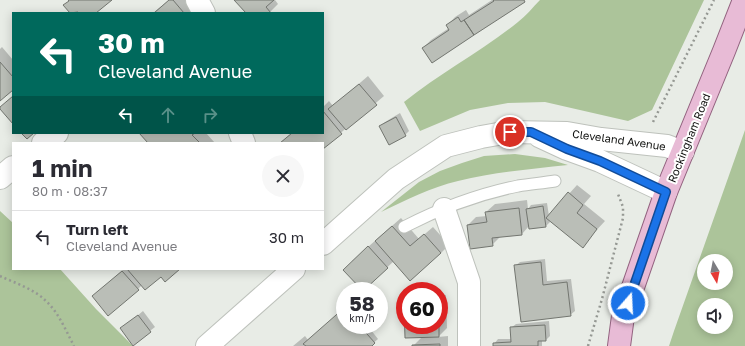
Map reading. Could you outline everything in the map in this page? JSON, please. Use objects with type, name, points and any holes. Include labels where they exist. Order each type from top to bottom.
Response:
[{"type":"main road","name":"Rockingham Road","points":[[619,346],[623,316],[666,192],[744,0]]},
{"type":"street","points":[[197,0],[203,12]]},
{"type":"street","name":"Cleveland Avenue","points":[[324,242],[396,179],[446,146],[481,137],[510,132],[567,133],[601,139],[667,146],[683,152]]},
{"type":"street","name":"Cleveland Avenue","points":[[531,132],[567,149],[600,161],[666,192]]},
{"type":"street","points":[[44,142],[55,134]]},
{"type":"street","points":[[0,178],[12,168]]},
{"type":"street","points":[[444,210],[469,282],[469,346]]},
{"type":"street","points":[[207,346],[293,270]]},
{"type":"lane","points":[[404,227],[482,195],[518,186],[555,181]]},
{"type":"path","points":[[651,125],[714,0]]},
{"type":"path","points":[[588,346],[623,218],[623,207],[618,194],[621,190]]},
{"type":"path","points":[[0,276],[33,292],[46,301],[58,316],[74,346]]},
{"type":"green space","points":[[540,0],[704,0],[652,110],[628,121],[545,102],[508,103],[470,110],[420,131],[404,102],[432,81],[504,33],[524,17]]},
{"type":"green space","points":[[745,130],[745,346],[669,346],[697,266],[697,290],[733,290],[733,254],[701,254]]},
{"type":"green space","points":[[515,154],[545,158],[568,165],[499,173],[458,181],[409,198],[381,212],[419,182],[440,171],[484,156]]},
{"type":"green space","points":[[0,211],[12,222],[12,270],[61,270],[96,309],[133,346],[0,346]]},
{"type":"building","points":[[68,0],[112,0],[97,12],[69,12],[63,5],[69,1]]},
{"type":"building","points":[[169,0],[173,0],[183,12],[155,12]]},
{"type":"building","points":[[234,0],[274,0],[266,7],[270,12],[245,12]]},
{"type":"building","points":[[493,0],[524,0],[525,2],[474,35],[464,20],[494,1]]},
{"type":"building","points":[[458,17],[461,22],[464,20],[474,35],[432,63],[422,48],[449,30],[446,25]]},
{"type":"building","points":[[0,62],[12,76],[12,91],[0,101]]},
{"type":"building","points":[[359,84],[377,105],[346,130],[328,109]]},
{"type":"building","points":[[12,97],[12,123],[0,109],[0,107]]},
{"type":"building","points":[[324,112],[342,134],[324,148],[324,142],[281,142],[291,134],[324,134]]},
{"type":"building","points":[[396,117],[406,136],[389,145],[379,126]]},
{"type":"building","points":[[22,134],[33,134],[27,139]]},
{"type":"building","points":[[140,134],[194,134],[192,135],[199,142],[147,142]]},
{"type":"building","points":[[568,192],[583,205],[577,213],[597,229],[583,248],[546,218]]},
{"type":"building","points":[[543,206],[546,227],[529,229],[526,209]]},
{"type":"building","points":[[519,208],[522,235],[492,238],[493,246],[470,249],[467,225],[487,222],[485,212]]},
{"type":"building","points":[[392,226],[410,246],[424,234],[441,253],[410,281],[375,241]]},
{"type":"building","points":[[368,246],[388,268],[373,282],[354,282],[343,270]]},
{"type":"building","points":[[541,262],[543,285],[567,282],[571,316],[521,322],[514,265]]},
{"type":"building","points":[[128,270],[179,270],[165,282],[161,277],[145,290]]},
{"type":"building","points":[[122,271],[139,290],[108,316],[92,296]]},
{"type":"building","points":[[138,315],[151,332],[133,346],[120,328]]},
{"type":"building","points":[[336,315],[336,334],[367,334],[375,343],[372,346],[306,346],[303,344]]},
{"type":"building","points":[[545,325],[546,341],[538,341],[538,346],[493,346],[493,343],[511,342],[510,327]]},
{"type":"building","points":[[405,334],[439,334],[439,337],[405,338]]},
{"type":"building","points":[[440,344],[440,346],[412,346],[412,345]]},
{"type":"route","points":[[510,132],[531,132],[567,149],[600,161],[666,192],[628,303]]}]
